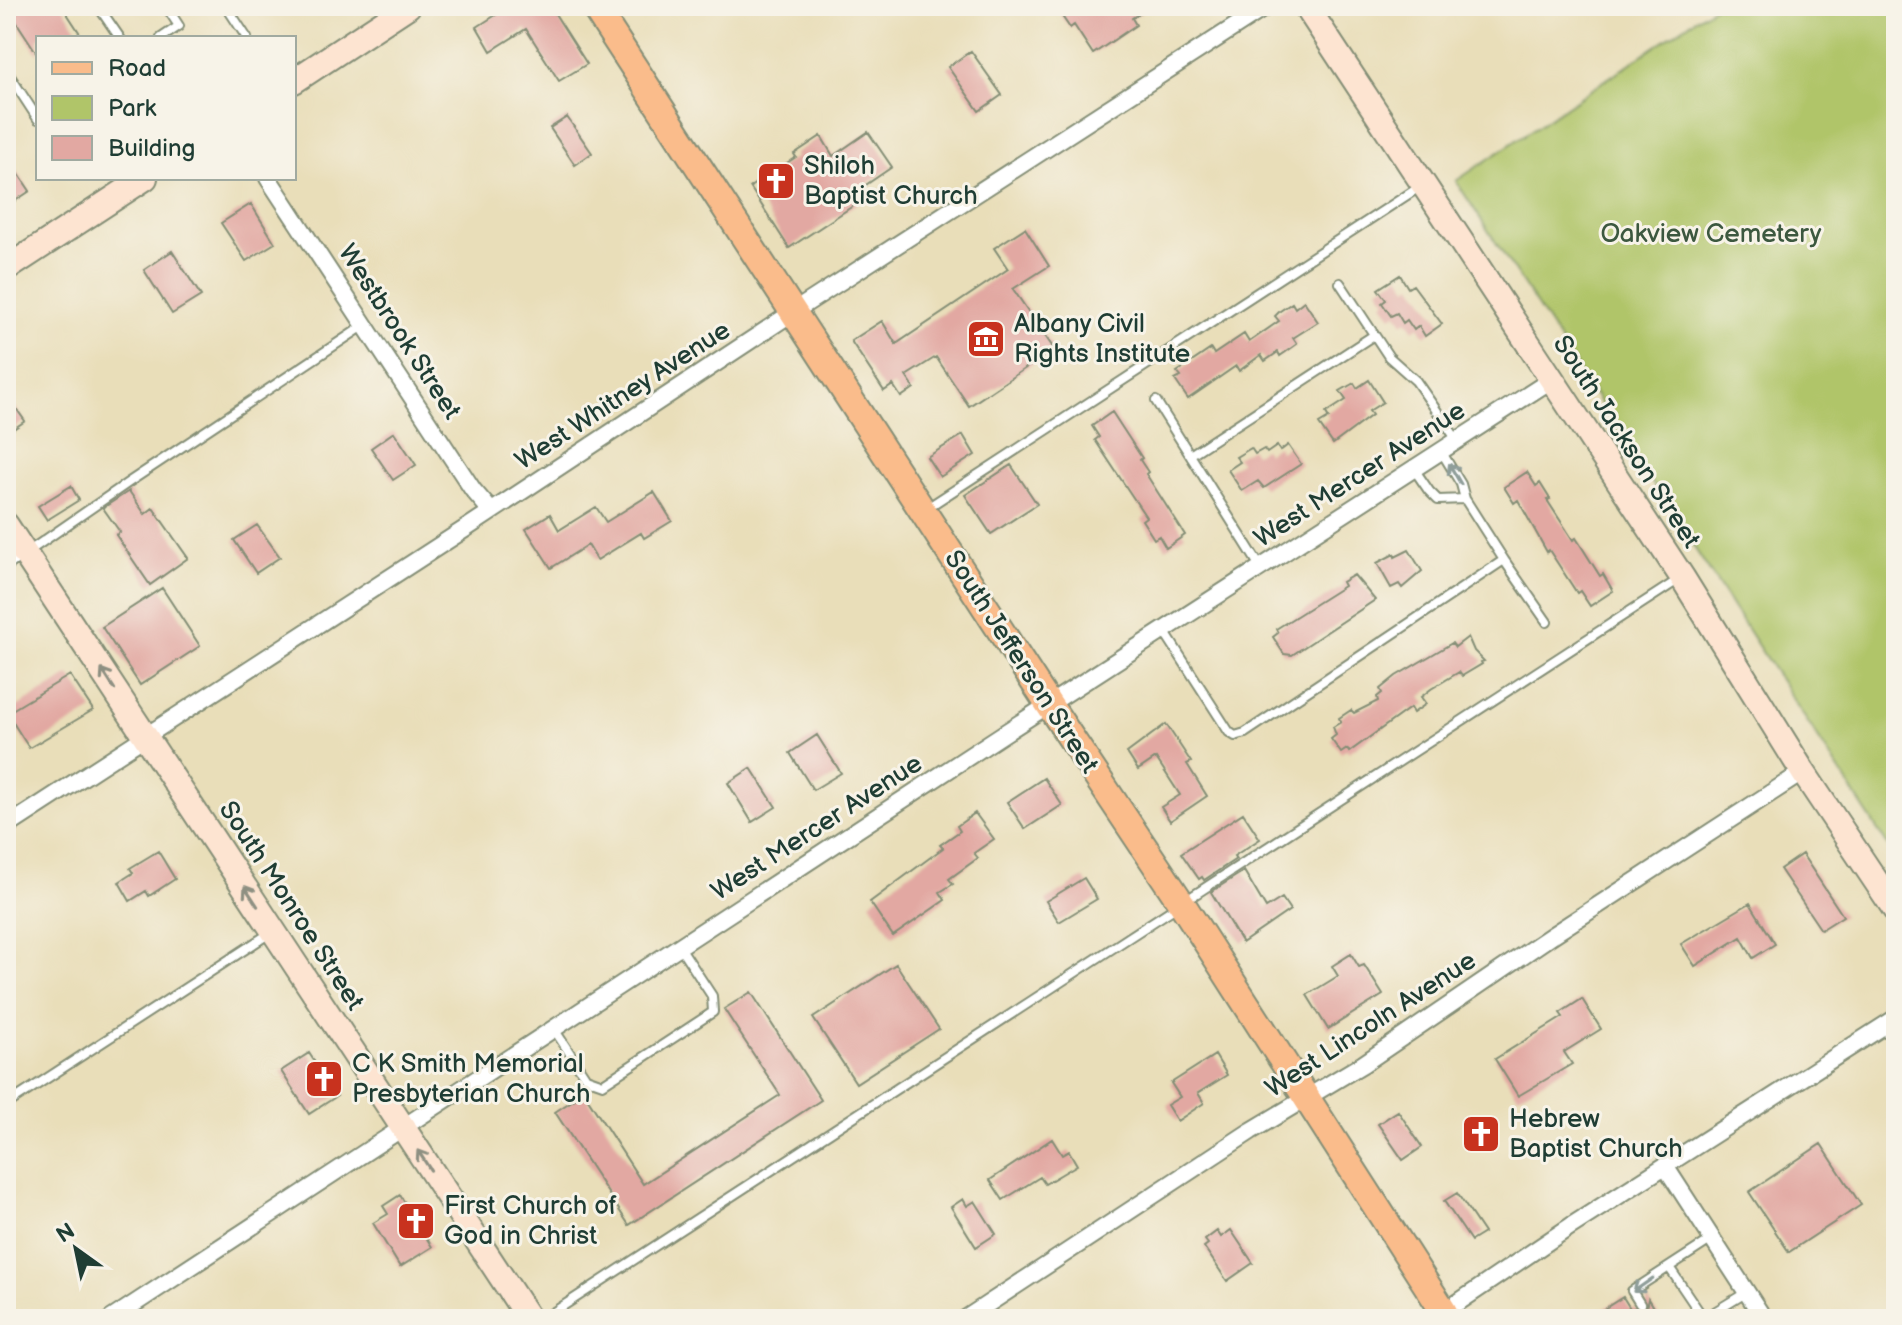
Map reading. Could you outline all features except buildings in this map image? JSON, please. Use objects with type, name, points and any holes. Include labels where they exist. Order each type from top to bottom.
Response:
[{"type":"main road","name":"South Jefferson Street","points":[[594,6],[1182,904],[1442,1317]]},
{"type":"street","points":[[296,80],[408,6]]},
{"type":"street","name":"West Whitney Avenue","points":[[6,827],[1267,6]]},
{"type":"street","name":"South Jackson Street","points":[[1306,6],[1682,577],[1803,772],[1896,911]]},
{"type":"street","points":[[6,269],[142,180]]},
{"type":"street","name":"Westbrook Street","points":[[269,180],[473,490],[491,511]]},
{"type":"street","name":"West Mercer Avenue","points":[[111,1319],[1551,380]]},
{"type":"street","name":"South Monroe Street","points":[[6,525],[16,561],[146,737],[529,1319]]},
{"type":"street","name":"West Lincoln Avenue","points":[[965,1319],[1304,1098],[1363,1064],[1551,936],[1803,772]]},
{"type":"street","points":[[1442,1317],[1665,1166],[1896,1018]]},
{"type":"street","points":[[1665,1166],[1764,1319]]},
{"type":"lane","points":[[98,6],[119,36]]},
{"type":"lane","points":[[164,36],[179,26],[166,6]]},
{"type":"lane","points":[[226,6],[246,36]]},
{"type":"lane","points":[[6,70],[36,116]]},
{"type":"lane","points":[[923,511],[1422,185]]},
{"type":"lane","points":[[1340,283],[1389,357],[1416,381],[1457,441]]},
{"type":"lane","points":[[16,561],[365,325]]},
{"type":"lane","points":[[1190,455],[1374,335]]},
{"type":"lane","points":[[1156,401],[1261,568]]},
{"type":"lane","points":[[1441,451],[1461,484],[1465,499],[1547,622]]},
{"type":"lane","points":[[1414,469],[1438,500],[1465,499]]},
{"type":"lane","points":[[1164,631],[1229,732],[1235,736],[1245,733],[1504,560]]},
{"type":"lane","points":[[543,1319],[1682,577]]},
{"type":"lane","points":[[6,1105],[273,931]]},
{"type":"lane","points":[[554,1029],[586,1078],[603,1084],[713,1012],[712,996],[680,947]]},
{"type":"lane","points":[[1640,1304],[1632,1291],[1713,1239]]},
{"type":"lane","points":[[1669,1267],[1704,1319],[1747,1292]]},
{"type":"green space","name":"Oakview Cemetery","points":[[1715,6],[1896,6],[1896,858],[1456,181]]},
{"type":"place","name":"Shiloh Baptist Church","points":[[776,181]]},
{"type":"place","name":"Albany Civil Rights Institute","points":[[986,339]]},
{"type":"place","name":"C K Smith Memorial Presbyterian Church","points":[[324,1079]]},
{"type":"place","name":"Hebrew Baptist Church","points":[[1481,1134]]},
{"type":"place","name":"First Church of God in Christ","points":[[416,1221]]}]
